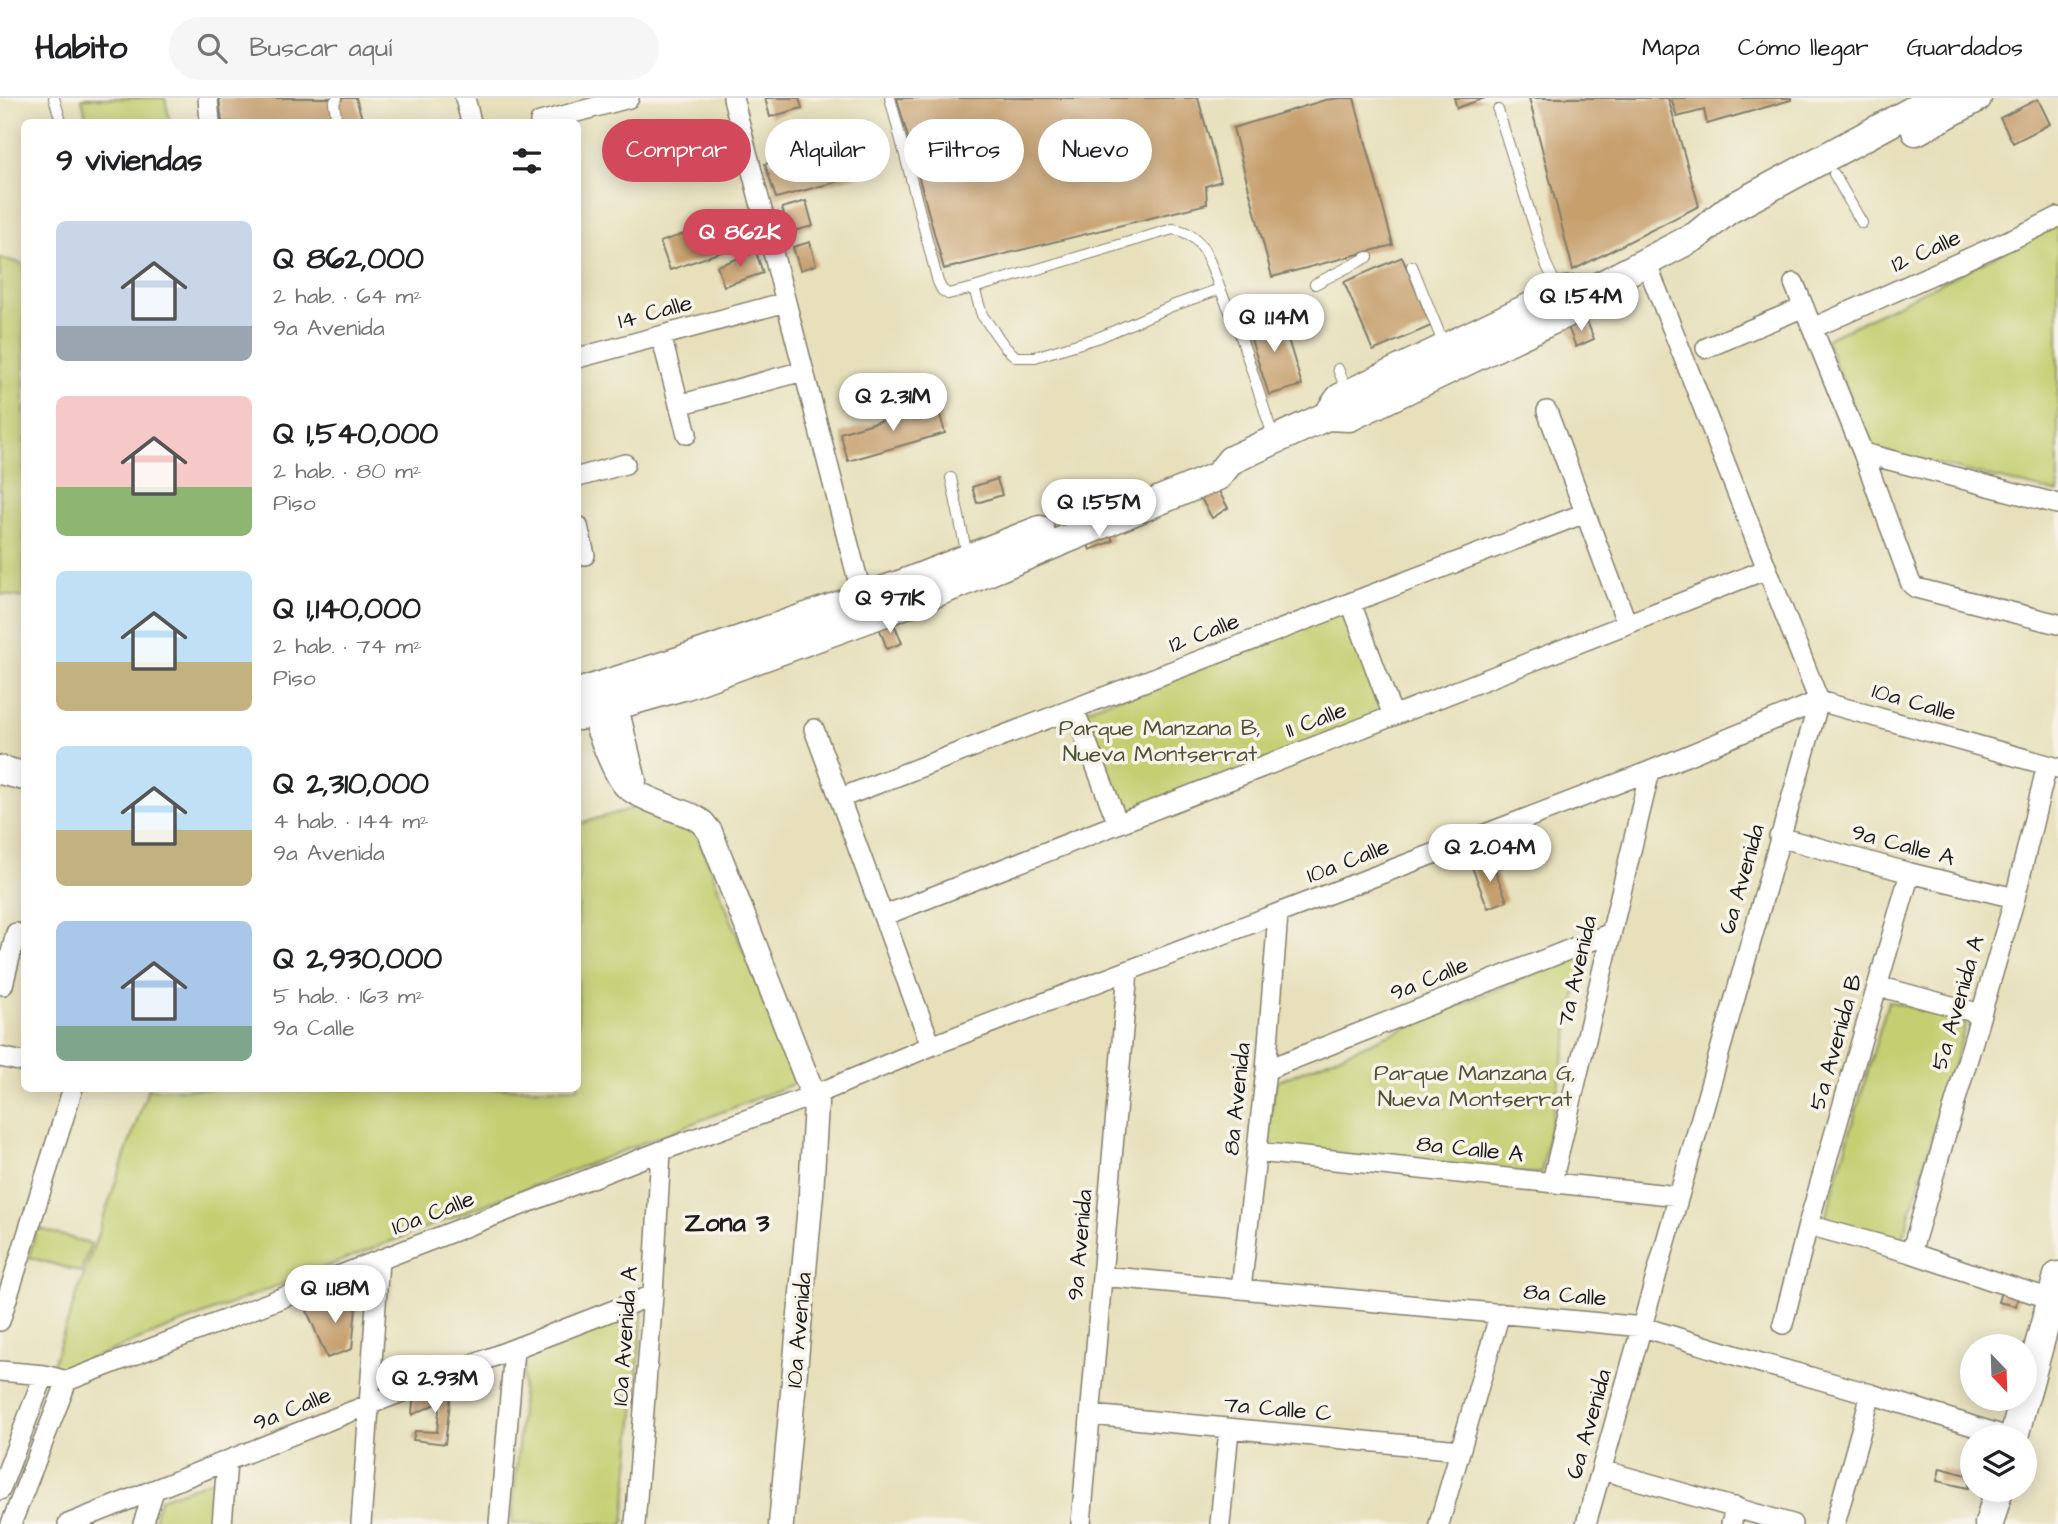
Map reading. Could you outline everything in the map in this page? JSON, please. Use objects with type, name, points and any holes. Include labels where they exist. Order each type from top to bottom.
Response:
[{"type":"main road","points":[[1327,415],[1349,417],[1573,310],[1596,288],[1696,236],[1735,206],[1936,98]]},
{"type":"main road","points":[[1696,236],[1734,226],[1977,98]]},
{"type":"main road","points":[[866,607],[961,583],[1218,476],[1231,460],[1327,415],[1340,398],[1343,382],[1446,349],[1564,291],[1596,288]]},
{"type":"main road","points":[[593,700],[687,685],[866,607],[908,582],[1210,458],[1231,460]]},
{"type":"main road","points":[[0,750],[21,755]]},
{"type":"main road","points":[[0,770],[21,775]]},
{"type":"main road","points":[[2037,1354],[2055,1288]]},
{"type":"main road","points":[[1989,1524],[1995,1502]]},
{"type":"street","points":[[208,98],[210,119]]},
{"type":"street","points":[[465,98],[470,119]]},
{"type":"street","points":[[551,119],[629,98]]},
{"type":"street","points":[[733,98],[866,607]]},
{"type":"street","name":"12 Calle","points":[[1813,328],[2058,217]]},
{"type":"street","points":[[1646,262],[1819,701]]},
{"type":"street","points":[[1794,283],[1863,453],[1913,587],[2058,624]]},
{"type":"street","name":"14 Calle","points":[[581,357],[786,302]]},
{"type":"street","points":[[1706,348],[1804,307]]},
{"type":"street","points":[[661,336],[687,434]]},
{"type":"street","points":[[679,405],[803,371]]},
{"type":"street","points":[[1547,411],[1627,624]]},
{"type":"street","points":[[1863,453],[2058,504]]},
{"type":"street","points":[[581,476],[625,464]]},
{"type":"street","name":"12 Calle","points":[[840,799],[1585,513]]},
{"type":"street","points":[[581,538],[585,555]]},
{"type":"street","name":"11 Calle","points":[[883,916],[1767,569]]},
{"type":"street","points":[[1351,603],[1393,716]]},
{"type":"street","name":"10a Avenida","points":[[593,700],[617,773],[626,787],[692,816],[702,822],[710,832],[811,1097],[814,1135],[811,1194],[781,1524]]},
{"type":"street","name":"10a Calle","points":[[67,1381],[660,1151],[811,1097],[931,1046],[1650,771],[1819,701],[2053,767]]},
{"type":"street","name":"6a Avenida","points":[[1586,1524],[1819,701]]},
{"type":"street","points":[[1074,709],[1118,824]]},
{"type":"street","points":[[814,729],[931,1046]]},
{"type":"street","name":"5a Avenida A","points":[[1911,1253],[2053,767]]},
{"type":"street","name":"7a Avenida","points":[[1552,1182],[1650,771]]},
{"type":"street","name":"9a Calle A","points":[[1780,837],[1910,873],[2015,898]]},
{"type":"street","name":"5a Avenida B","points":[[1783,1324],[1808,1225],[1910,873]]},
{"type":"street","name":"8a Avenida","points":[[1241,1289],[1266,1070],[1278,914]]},
{"type":"street","points":[[3,985],[13,932]]},
{"type":"street","name":"9a Calle","points":[[1266,1070],[1611,933]]},
{"type":"street","name":"9a Avenida","points":[[1081,1524],[1128,971]]},
{"type":"street","points":[[1878,986],[1981,1014]]},
{"type":"street","points":[[0,1057],[21,1061]]},
{"type":"street","points":[[0,1321],[72,1092]]},
{"type":"street","name":"10a Avenida A","points":[[635,1524],[653,1296],[660,1151]]},
{"type":"street","name":"8a Calle A","points":[[1256,1152],[1679,1196]]},
{"type":"street","points":[[1808,1225],[2055,1288]]},
{"type":"street","points":[[361,1524],[379,1260]]},
{"type":"street","name":"8a Calle","points":[[1102,1276],[1643,1326],[1970,1425]]},
{"type":"street","name":"9a Calle","points":[[68,1524],[653,1296]]},
{"type":"street","points":[[1439,1524],[1500,1313]]},
{"type":"street","points":[[499,1524],[514,1350]]},
{"type":"street","points":[[0,1371],[44,1375],[67,1381],[11,1524]]},
{"type":"street","points":[[0,1490],[44,1375]]},
{"type":"street","points":[[1835,1524],[1871,1394]]},
{"type":"street","name":"7a Calle C","points":[[1090,1415],[1460,1450]]},
{"type":"street","points":[[1220,1524],[1229,1429]]},
{"type":"street","points":[[222,1524],[227,1462]]},
{"type":"street","points":[[1602,1470],[1733,1516],[1792,1524]]},
{"type":"street","points":[[144,1524],[154,1491]]},
{"type":"lane","points":[[54,98],[60,118]]},
{"type":"lane","points":[[337,98],[334,103],[337,119]]},
{"type":"lane","points":[[890,98],[937,282],[942,290],[948,294],[974,288],[1173,229],[1184,230],[1206,252],[1240,334],[1274,440]]},
{"type":"lane","points":[[1498,110],[1546,264],[1560,293]]},
{"type":"lane","points":[[1833,174],[1862,223]]},
{"type":"lane","points":[[1315,284],[1367,257]]},
{"type":"lane","points":[[1412,266],[1446,349]]},
{"type":"lane","points":[[974,288],[982,315],[1005,347],[1016,357],[1035,357],[1100,337],[1220,289]]},
{"type":"lane","points":[[951,478],[968,559]]},
{"type":"green space","points":[[82,98],[165,98],[169,119],[86,119]]},
{"type":"green space","points":[[2058,225],[2058,493],[1871,448],[1825,340]]},
{"type":"green space","points":[[0,258],[21,263],[21,598],[0,594]]},
{"type":"green space","name":"Parque Manzana B, Nueva Montserrat","points":[[1347,610],[1386,713],[1120,818],[1080,712]]},
{"type":"green space","points":[[644,805],[697,834],[796,1083],[49,1375],[147,1092],[581,1092],[581,823]]},
{"type":"green space","name":"Parque Manzana G, Nueva Montserrat","points":[[1584,953],[1541,1174],[1264,1151],[1276,1082]]},
{"type":"green space","points":[[1888,1001],[1966,1023],[1901,1244],[1824,1222]]},
{"type":"green space","points":[[37,1228],[91,1244],[81,1272],[29,1257]]},
{"type":"green space","points":[[643,1311],[624,1524],[512,1524],[525,1357]]},
{"type":"green space","points":[[215,1479],[211,1524],[153,1524],[160,1499]]},
{"type":"building","points":[[219,98],[356,98],[362,119],[222,119]]},
{"type":"building","points":[[765,98],[799,98],[802,108],[770,117]]},
{"type":"building","points":[[897,98],[1198,98],[1221,181],[1206,186],[1207,204],[944,269],[920,182],[1024,182],[1024,119],[904,119],[904,123]]},
{"type":"building","points":[[1354,98],[1393,245],[1272,277],[1233,128],[1325,100]]},
{"type":"building","points":[[1454,98],[1485,98],[1457,108]]},
{"type":"building","points":[[1529,98],[1668,98],[1699,206],[1573,270]]},
{"type":"building","points":[[1671,98],[1791,100],[1707,124],[1704,110],[1677,117]]},
{"type":"building","points":[[2038,99],[2050,124],[2013,143],[2000,118]]},
{"type":"building","points":[[771,182],[836,182],[776,198]]},
{"type":"building","points":[[806,201],[813,226],[789,232],[782,208]]},
{"type":"building","points":[[741,214],[750,242],[670,270],[660,242]]},
{"type":"building","points":[[810,242],[816,265],[800,270],[793,247]]},
{"type":"building","points":[[756,252],[763,273],[724,286],[717,266]]},
{"type":"building","points":[[1402,257],[1431,326],[1373,351],[1344,282]]},
{"type":"building","points":[[1280,313],[1302,385],[1269,395],[1246,324]]},
{"type":"building","points":[[1586,319],[1594,339],[1576,347],[1568,327]]},
{"type":"building","points":[[937,404],[945,433],[848,461],[840,433]]},
{"type":"building","points":[[997,479],[1002,495],[977,503],[972,487]]},
{"type":"building","points":[[1215,484],[1228,508],[1212,518],[1198,493]]},
{"type":"building","points":[[1108,528],[1113,541],[1090,550],[1085,536]]},
{"type":"building","points":[[893,621],[902,643],[887,649],[879,627]]},
{"type":"building","points":[[1491,860],[1507,901],[1488,908],[1472,867]]},
{"type":"building","points":[[2001,1291],[2018,1295],[2016,1306],[1998,1302]]},
{"type":"building","points":[[341,1296],[354,1301],[356,1308],[352,1349],[327,1358],[307,1311]]},
{"type":"building","points":[[452,1385],[445,1444],[413,1440],[415,1431],[437,1432],[440,1402],[412,1415],[413,1401]]},
{"type":"building","points":[[1940,1468],[1960,1473],[1960,1486],[1937,1481]]},
{"type":"district","name":"Zona 3","points":[[727,1223]]}]
